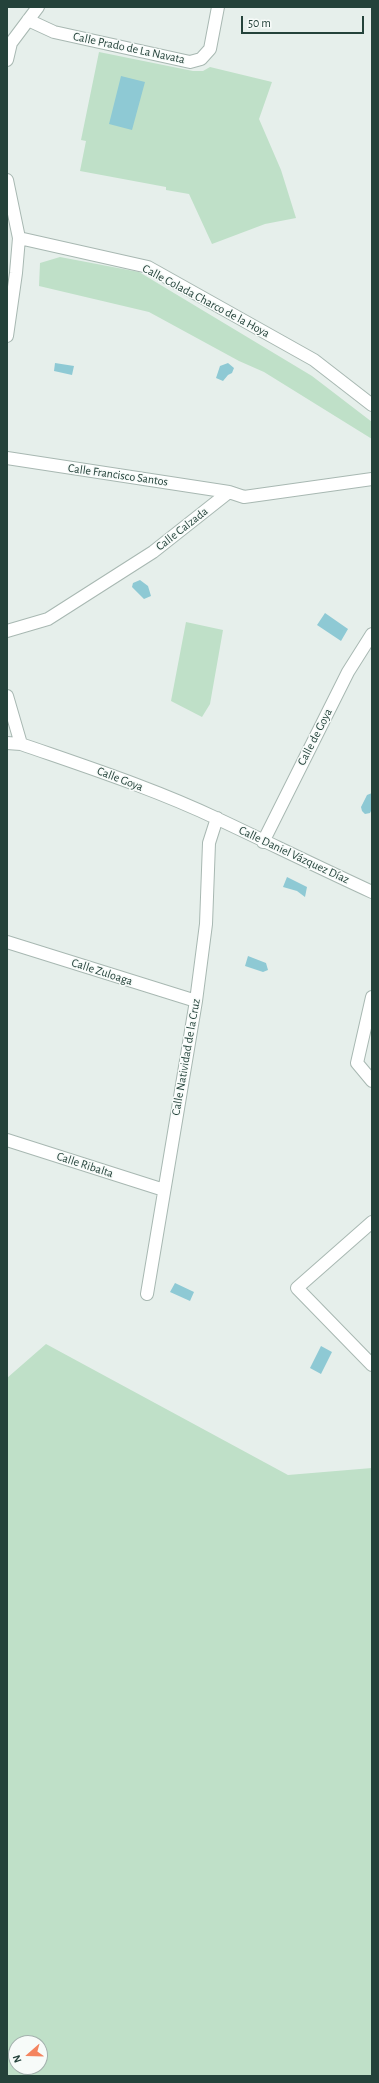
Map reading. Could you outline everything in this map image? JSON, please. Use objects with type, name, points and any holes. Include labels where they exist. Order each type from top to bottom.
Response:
[{"type":"street","points":[[7,60],[11,43],[38,7]]},
{"type":"street","name":"Calle Prado de La Navata","points":[[28,20],[54,32],[190,62],[202,59],[210,49],[218,7]]},
{"type":"street","points":[[7,180],[19,238],[12,271],[7,336]]},
{"type":"street","name":"Calle Colada Charco de la Hoya","points":[[19,238],[148,267],[314,360],[372,405]]},
{"type":"street","name":"Calle Francisco Santos","points":[[7,458],[229,492]]},
{"type":"street","points":[[229,492],[244,497],[372,479]]},
{"type":"street","name":"Calle Calzada","points":[[7,631],[48,619],[153,552],[229,492]]},
{"type":"street","name":"Calle de Goya","points":[[263,842],[348,672],[372,634]]},
{"type":"street","points":[[7,696],[21,744]]},
{"type":"street","name":"Calle Goya","points":[[7,742],[21,744],[107,774],[217,818]]},
{"type":"street","name":"Calle Daniel Vázquez Díaz","points":[[217,818],[263,842],[372,892]]},
{"type":"street","name":"Calle Natividad de la Cruz","points":[[147,1294],[196,1001],[206,924],[209,843],[217,818]]},
{"type":"street","name":"Calle Zuloaga","points":[[7,942],[196,1001]]},
{"type":"street","points":[[372,997],[357,1063],[372,1081]]},
{"type":"street","name":"Calle Ribalta","points":[[7,1140],[164,1190]]},
{"type":"street","points":[[372,1222],[297,1288],[372,1365]]},
{"type":"green space","points":[[99,52],[193,71],[203,71],[210,67],[272,82],[259,119],[281,170],[296,218],[265,224],[212,244],[189,194],[166,190],[166,187],[80,171],[86,141],[81,140]]},
{"type":"green space","points":[[60,257],[139,272],[312,376],[372,422],[372,439],[264,372],[239,361],[149,312],[39,286],[40,263]]},
{"type":"green space","points":[[186,622],[223,630],[210,704],[202,717],[171,701]]},
{"type":"green space","points":[[46,1344],[288,1475],[372,1468],[372,2076],[7,2076],[7,1378]]},
{"type":"water","points":[[121,76],[145,82],[132,130],[109,124]]},
{"type":"water","points":[[55,363],[74,366],[72,375],[54,371]]},
{"type":"water","points":[[228,363],[234,368],[232,373],[223,381],[216,378],[220,366]]},
{"type":"water","points":[[140,580],[148,586],[151,596],[144,599],[132,587],[133,583]]},
{"type":"water","points":[[325,613],[348,629],[341,641],[317,625]]},
{"type":"water","points":[[372,793],[372,809],[370,813],[365,814],[361,807],[367,795]]},
{"type":"water","points":[[287,877],[307,887],[305,897],[297,891],[283,887]]},
{"type":"water","points":[[248,956],[266,963],[268,970],[263,972],[245,966]]},
{"type":"water","points":[[175,1283],[194,1292],[190,1301],[170,1292]]},
{"type":"water","points":[[321,1346],[332,1352],[321,1374],[310,1368]]}]
